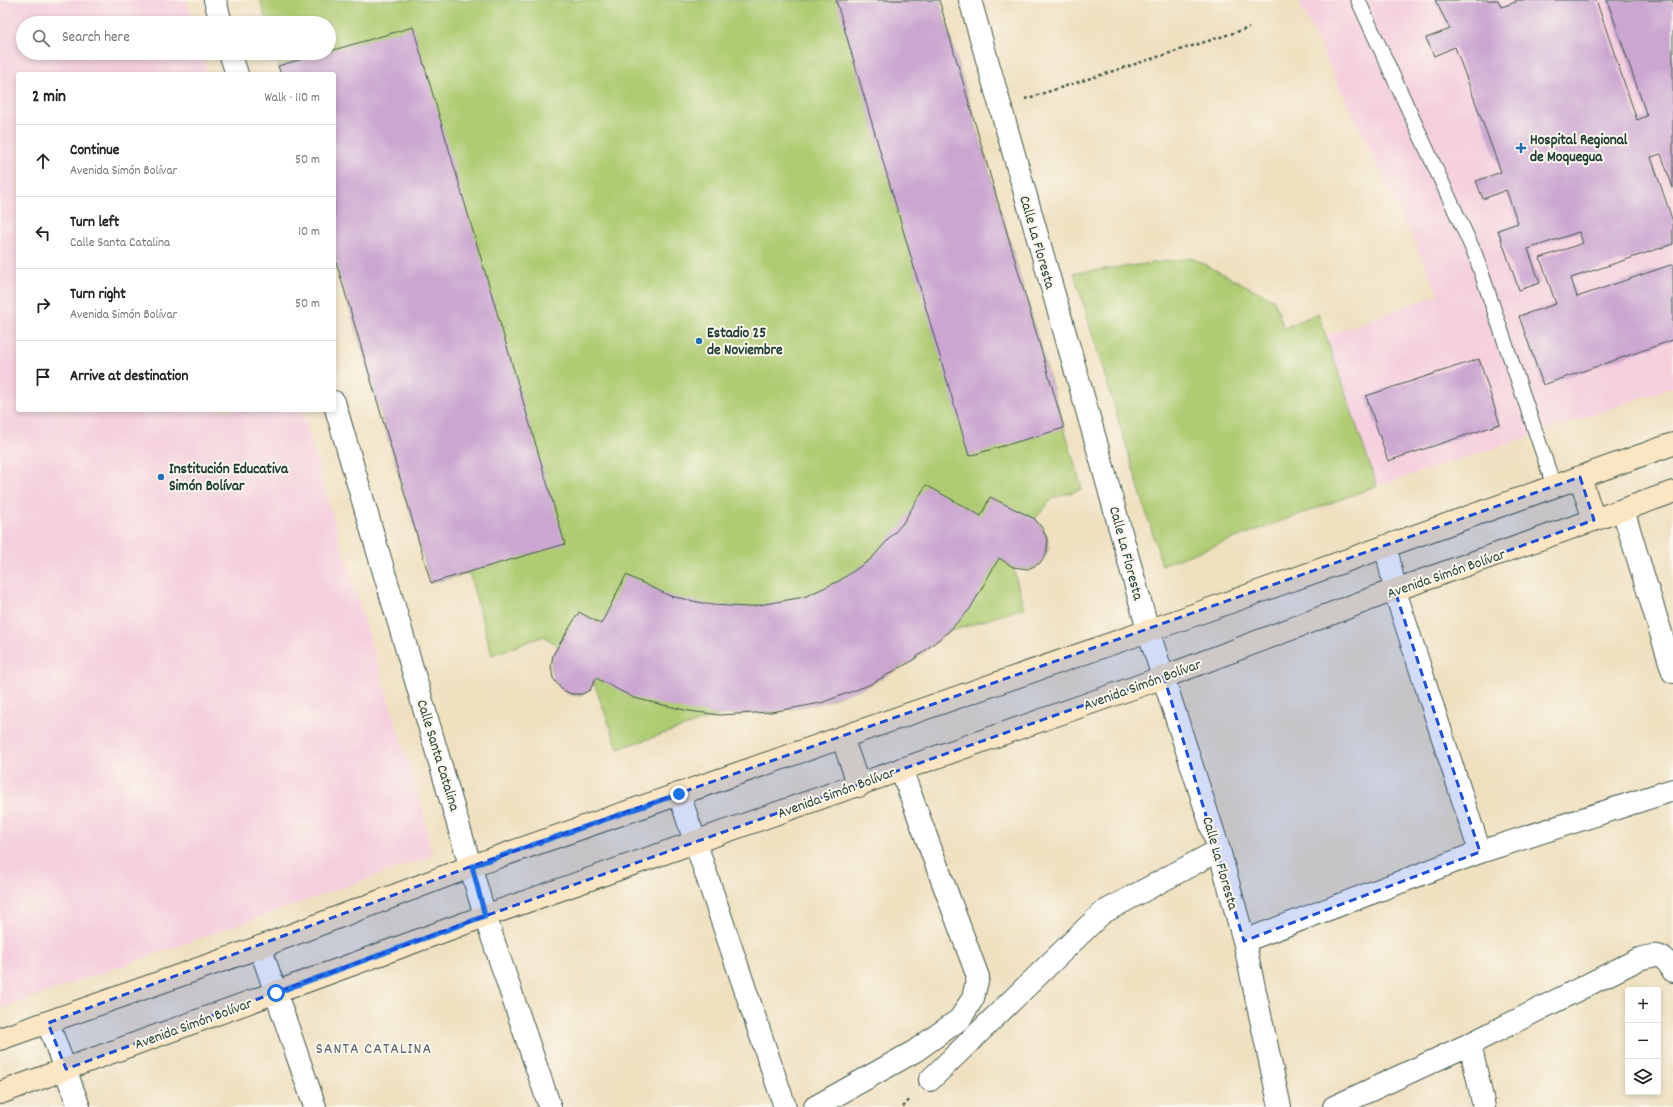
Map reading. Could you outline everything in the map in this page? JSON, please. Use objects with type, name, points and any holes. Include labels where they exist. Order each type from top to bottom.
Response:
[{"type":"main road","points":[[0,1039],[260,947],[472,866],[1148,630],[1673,444]]},
{"type":"main road","points":[[1580,477],[1594,520]]},
{"type":"main road","name":"Avenida Simón Bolívar","points":[[0,1093],[485,916],[694,842],[859,786],[901,769],[1164,677],[1395,591],[1673,492]]},
{"type":"main road","points":[[842,737],[859,786]]},
{"type":"street","points":[[215,0],[220,16]]},
{"type":"street","name":"Calle La Floresta","points":[[970,0],[1148,630],[1219,850],[1244,941],[1280,1107]]},
{"type":"street","points":[[232,60],[236,72]]},
{"type":"street","name":"Calle Santa Catalina","points":[[336,409],[472,866],[485,916],[550,1107]]},
{"type":"street","points":[[1623,510],[1672,663]]},
{"type":"street","points":[[1386,546],[1395,591],[1480,852]]},
{"type":"street","points":[[815,1107],[915,1051],[960,1019],[973,998],[978,977],[901,769]]},
{"type":"street","points":[[1244,941],[1480,852],[1673,790]]},
{"type":"street","points":[[679,794],[785,1107]]},
{"type":"street","points":[[930,1080],[1102,913],[1219,850]]},
{"type":"street","points":[[260,947],[315,1107]]},
{"type":"street","points":[[1334,1107],[1470,1044],[1639,958],[1654,955],[1663,957],[1673,971]]},
{"type":"street","points":[[48,1023],[79,1107]]},
{"type":"street","points":[[1470,1044],[1484,1107]]},
{"type":"lane","points":[[1358,0],[1475,254],[1554,486]]},
{"type":"path","points":[[1000,107],[1248,28]]},
{"type":"highlighted area","points":[[1580,477],[1594,520],[1395,591],[1480,852],[1244,941],[1164,677],[485,916],[66,1069],[48,1023],[472,866]]},
{"type":"shaded area","name":"Institución Educativa Simón Bolívar","points":[[0,0],[187,0],[192,16],[16,16],[16,60],[204,60],[207,72],[16,72],[16,412],[303,412],[341,545],[423,811],[432,856],[0,1009]]},
{"type":"shaded area","name":"Hospital Regional de Moquegua","points":[[1298,0],[1673,0],[1673,387],[1517,441],[1377,486],[1326,336],[1439,294]]},
{"type":"green space","name":"Estadio 25 de Noviembre","points":[[260,0],[939,0],[1082,489],[1053,498],[1035,519],[1046,534],[1048,540],[1048,550],[1044,559],[1033,568],[1026,569],[1013,567],[1024,608],[948,632],[912,661],[869,685],[821,703],[771,712],[720,715],[618,749],[594,683],[586,692],[577,695],[566,692],[554,678],[551,667],[553,656],[558,646],[544,636],[492,655],[469,573],[431,583],[336,262],[336,72],[280,72],[277,60],[336,60],[336,16],[265,16]]},
{"type":"green space","points":[[1192,258],[1274,300],[1284,328],[1318,313],[1377,486],[1162,565],[1074,273]]},
{"type":"building","points":[[836,0],[939,0],[1064,428],[969,456]]},
{"type":"building","points":[[1435,0],[1498,0],[1501,7],[1516,2],[1515,0],[1596,0],[1637,120],[1647,116],[1607,0],[1673,0],[1673,188],[1661,154],[1651,157],[1673,222],[1673,244],[1571,278],[1577,297],[1673,264],[1673,340],[1543,385],[1519,316],[1556,304],[1540,258],[1583,243],[1579,232],[1528,249],[1540,283],[1519,290],[1498,230],[1518,223],[1506,190],[1483,199],[1476,181],[1501,172],[1455,47],[1434,56],[1426,38],[1450,29]]},
{"type":"building","points":[[413,27],[565,544],[431,583],[336,262],[336,72],[280,72],[278,66],[299,60],[336,60],[336,49]]},
{"type":"building","points":[[1479,359],[1500,424],[1388,461],[1366,396]]},
{"type":"building","points":[[926,485],[981,516],[990,497],[1035,519],[1042,528],[1048,541],[1046,554],[1040,563],[1028,569],[1013,567],[999,558],[970,609],[948,632],[912,661],[869,685],[821,703],[771,712],[720,715],[689,711],[634,698],[596,678],[590,690],[582,694],[571,694],[561,689],[553,678],[551,666],[553,655],[579,612],[601,624],[626,575],[670,596],[712,605],[748,607],[804,597],[839,581],[871,559],[903,523]]},
{"type":"place","name":"Hospital Regional de Moquegua","points":[[1521,148]]},
{"type":"place","name":"Estadio 25 de Noviembre","points":[[699,341]]},
{"type":"place","name":"Institución Educativa Simón Bolívar","points":[[161,477]]},
{"type":"district","name":"SANTA CATALINA","points":[[374,1047]]},
{"type":"route","points":[[276,993],[485,916],[472,866],[679,794]]}]
